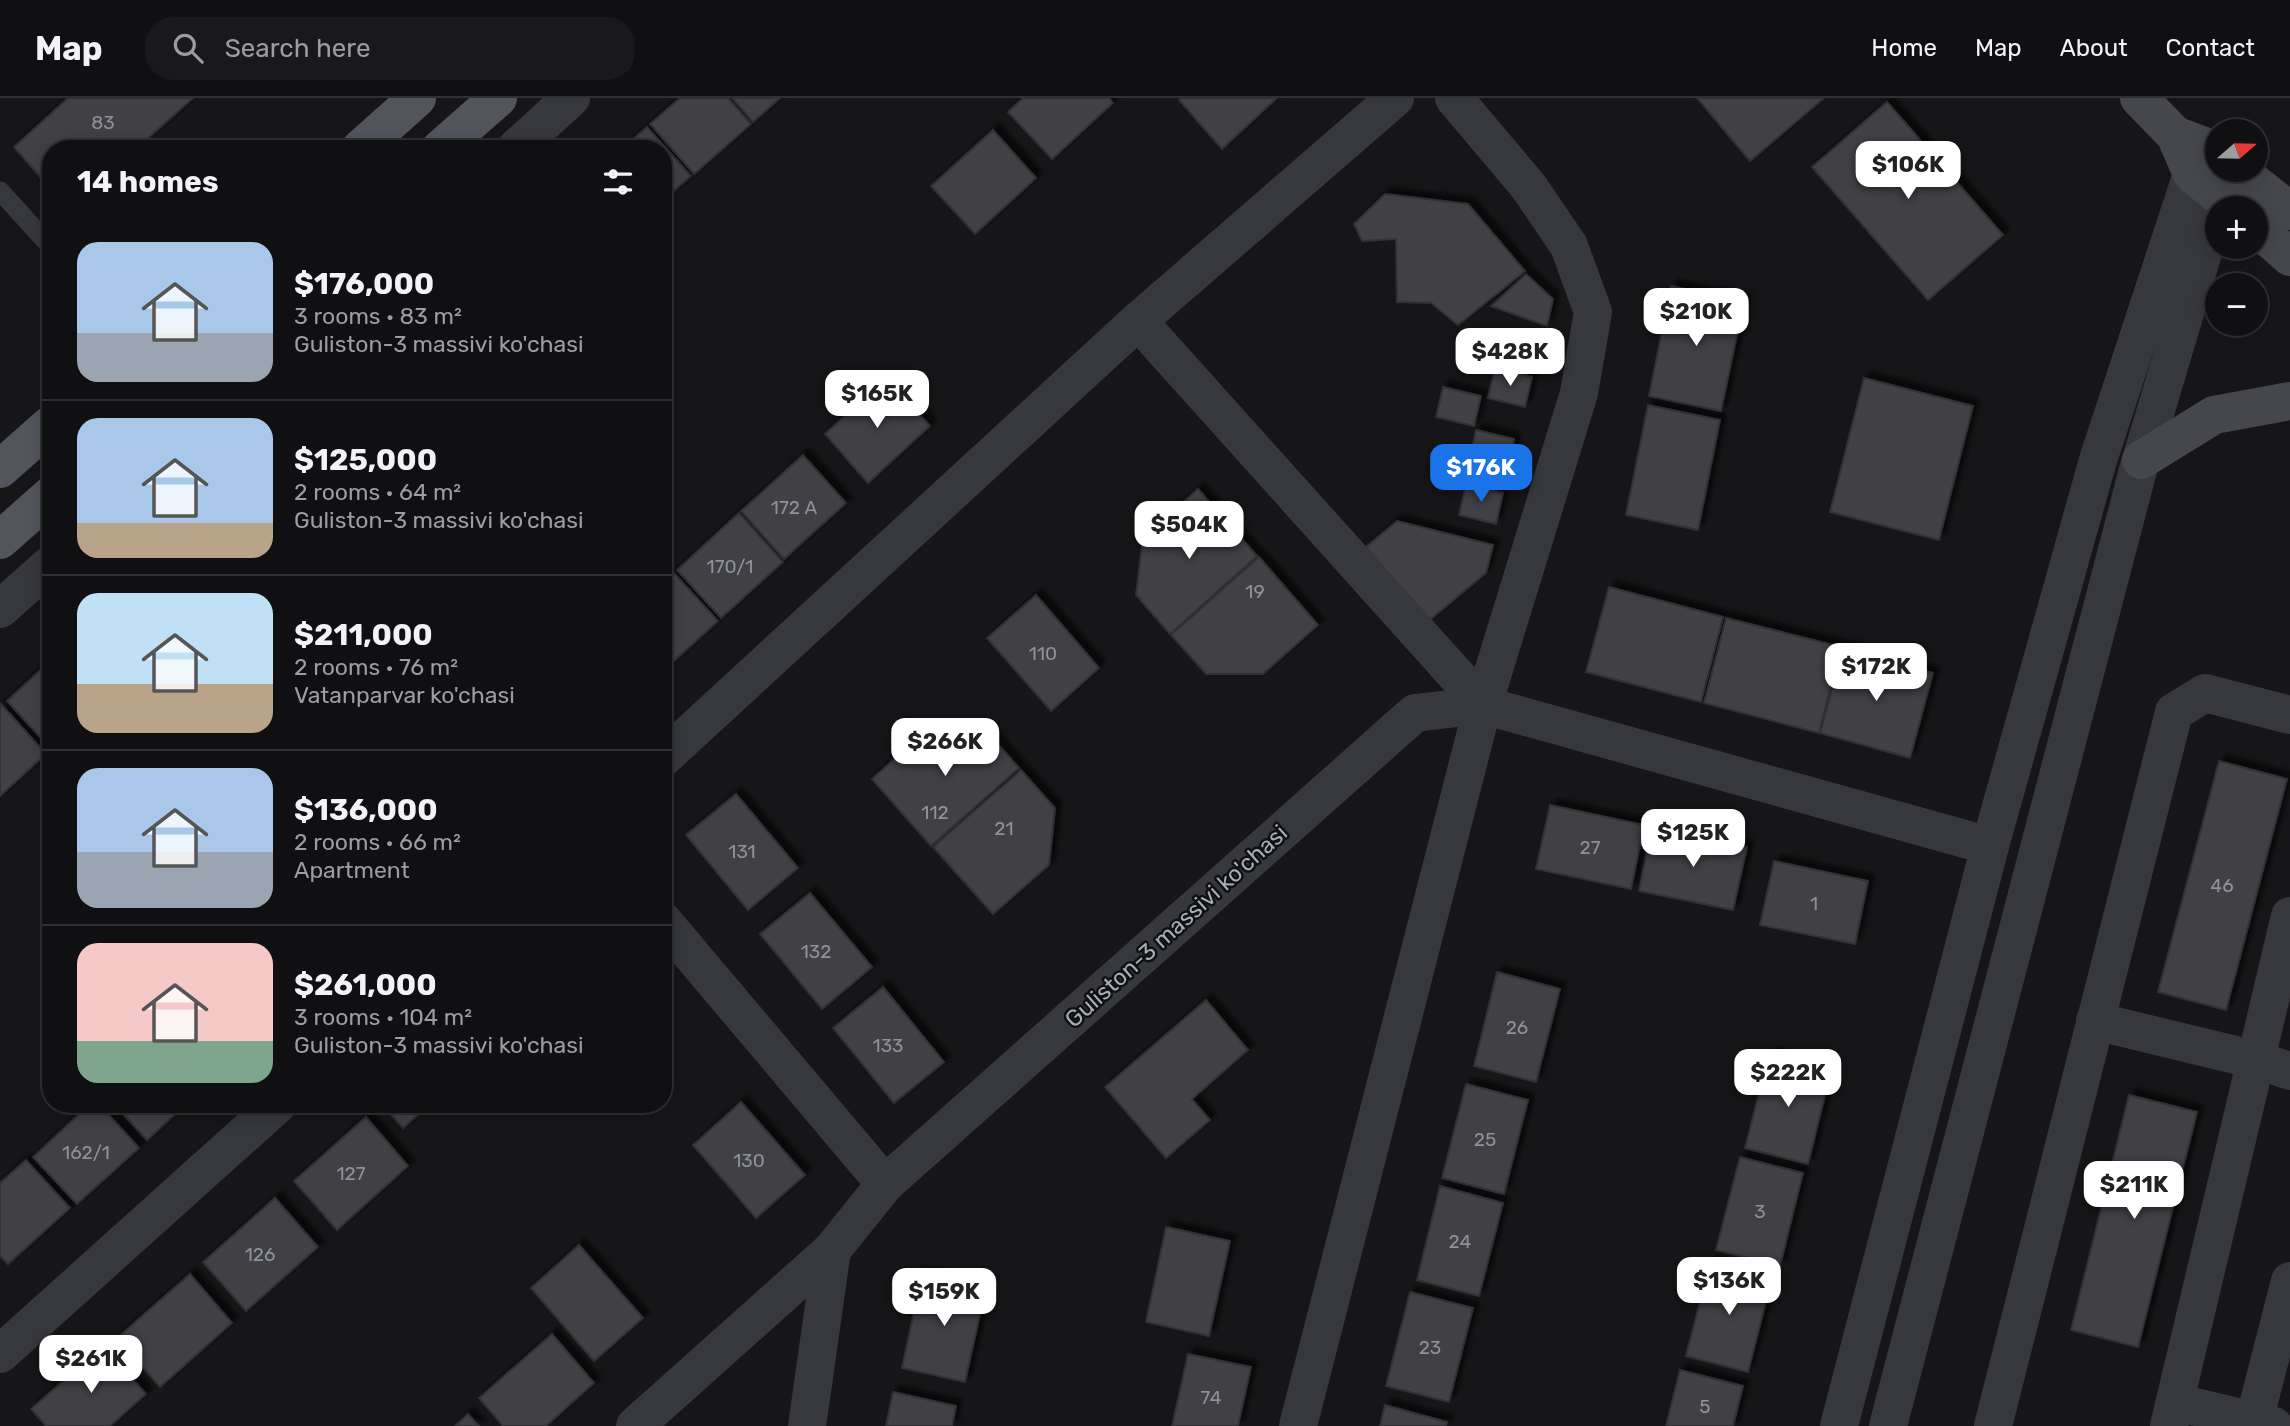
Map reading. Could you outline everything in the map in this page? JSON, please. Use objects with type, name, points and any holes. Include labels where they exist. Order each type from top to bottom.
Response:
[{"type":"main road","points":[[370,140],[417,98]]},
{"type":"main road","points":[[450,140],[498,98]]},
{"type":"main road","points":[[2138,98],[2205,160]]},
{"type":"main road","points":[[2237,182],[2290,211]]},
{"type":"main road","points":[[2268,238],[2290,257]]},
{"type":"main road","points":[[2141,460],[2214,415],[2290,401]]},
{"type":"main road","points":[[0,469],[42,432]]},
{"type":"main road","points":[[0,542],[42,503]]},
{"type":"street","points":[[524,140],[571,98]]},
{"type":"street","points":[[672,750],[1138,321],[1395,98]]},
{"type":"street","points":[[1298,1426],[1483,705],[1579,393],[1593,312],[1569,246],[1529,187],[1454,98]]},
{"type":"street","points":[[1839,1426],[1990,846],[2109,422],[2218,182]]},
{"type":"street","points":[[1888,1426],[2141,460],[2220,182]]},
{"type":"street","points":[[1138,321],[1483,705],[1990,846]]},
{"type":"street","points":[[0,542],[42,570]]},
{"type":"street","points":[[0,610],[42,572]]},
{"type":"street","points":[[1993,1426],[2174,712],[2205,693],[2290,715]]},
{"type":"street","name":"Guliston-3 massivi ko'chasi","points":[[635,1426],[832,1250],[886,1184],[1415,713],[1483,705]]},
{"type":"street","points":[[2290,916],[2273,1066],[2172,1414],[2264,1424],[2290,1281]]},
{"type":"street","points":[[672,932],[886,1184]]},
{"type":"street","points":[[2095,1021],[2273,1066]]},
{"type":"street","points":[[0,1354],[268,1113]]},
{"type":"street","points":[[807,1426],[832,1250]]},
{"type":"lane","points":[[0,191],[42,237]]},
{"type":"building","points":[[68,98],[193,98],[146,140],[42,140],[42,179],[14,147]]},
{"type":"building","points":[[680,98],[728,98],[751,124],[694,174],[672,149],[672,140],[664,140],[650,124]]},
{"type":"building","points":[[732,98],[780,98],[753,122]]},
{"type":"building","points":[[1023,98],[1109,98],[1113,103],[1052,159],[1008,112]]},
{"type":"building","points":[[1277,98],[1222,149],[1179,100]]},
{"type":"building","points":[[1697,98],[1824,98],[1750,161]]},
{"type":"building","points":[[1887,102],[2003,235],[1928,300],[1812,167]]},
{"type":"building","points":[[647,127],[659,140],[632,140]]},
{"type":"building","points":[[993,130],[1036,178],[975,234],[931,186]]},
{"type":"building","points":[[672,155],[691,176],[672,192]]},
{"type":"building","points":[[1385,194],[1468,204],[1525,271],[1458,325],[1431,303],[1397,302],[1396,239],[1362,241],[1354,224]]},
{"type":"building","points":[[1526,274],[1553,299],[1547,326],[1491,306]]},
{"type":"building","points":[[1671,286],[1744,301],[1721,411],[1649,396]]},
{"type":"building","points":[[1495,368],[1532,377],[1525,407],[1488,398]]},
{"type":"building","points":[[886,378],[930,426],[868,483],[825,434]]},
{"type":"building","points":[[1864,378],[1973,406],[1939,540],[1830,512]]},
{"type":"building","points":[[1443,387],[1481,396],[1474,426],[1436,417]]},
{"type":"building","points":[[1648,405],[1720,420],[1698,530],[1626,515]]},
{"type":"building","points":[[1476,430],[1514,439],[1504,489],[1465,481]]},
{"type":"building","points":[[803,455],[846,503],[784,559],[741,511]]},
{"type":"building","points":[[1466,485],[1503,493],[1496,524],[1459,515]]},
{"type":"building","points":[[1198,489],[1257,556],[1170,634],[1136,595],[1143,538]]},
{"type":"building","points":[[739,513],[783,562],[721,618],[677,570]]},
{"type":"building","points":[[1397,521],[1493,545],[1486,573],[1427,622],[1366,547]]},
{"type":"building","points":[[1259,557],[1318,625],[1263,674],[1206,674],[1171,635]]},
{"type":"building","points":[[674,573],[718,621],[672,663]]},
{"type":"building","points":[[1609,587],[1723,617],[1701,702],[1586,672]]},
{"type":"building","points":[[1036,595],[1099,668],[1051,711],[987,638]]},
{"type":"building","points":[[1726,618],[1841,647],[1819,733],[1704,703]]},
{"type":"building","points":[[1843,648],[1933,673],[1910,758],[1820,733]]},
{"type":"building","points":[[42,668],[42,739],[7,701]]},
{"type":"building","points":[[0,705],[42,750],[42,758],[0,796]]},
{"type":"building","points":[[928,729],[985,729],[1019,768],[931,846],[872,779]]},
{"type":"building","points":[[2219,761],[2287,779],[2226,1010],[2158,992]]},
{"type":"building","points":[[1021,770],[1055,808],[1049,865],[993,914],[933,847]]},
{"type":"building","points":[[736,794],[798,868],[748,910],[686,835]]},
{"type":"building","points":[[1550,805],[1644,825],[1631,889],[1536,869]]},
{"type":"building","points":[[1652,827],[1747,847],[1733,910],[1639,891]]},
{"type":"building","points":[[1774,861],[1868,881],[1855,944],[1760,925]]},
{"type":"building","points":[[810,893],[872,967],[822,1009],[760,934]]},
{"type":"building","points":[[1497,972],[1560,989],[1536,1082],[1474,1066]]},
{"type":"building","points":[[883,987],[944,1062],[894,1103],[833,1028]]},
{"type":"building","points":[[1206,1000],[1248,1050],[1192,1099],[1210,1120],[1166,1158],[1105,1087]]},
{"type":"building","points":[[1769,1054],[1831,1071],[1808,1164],[1745,1148]]},
{"type":"building","points":[[1466,1084],[1528,1100],[1504,1194],[1442,1178]]},
{"type":"building","points":[[2129,1095],[2197,1112],[2138,1347],[2071,1330]]},
{"type":"building","points":[[741,1102],[805,1175],[756,1218],[693,1145]]},
{"type":"building","points":[[80,1113],[107,1113],[139,1148],[77,1204],[33,1157]]},
{"type":"building","points":[[122,1113],[176,1113],[147,1140]]},
{"type":"building","points":[[390,1113],[420,1113],[403,1128]]},
{"type":"building","points":[[366,1117],[408,1166],[337,1230],[294,1181]]},
{"type":"building","points":[[1740,1157],[1803,1173],[1780,1266],[1716,1250]]},
{"type":"building","points":[[26,1160],[70,1208],[8,1264],[0,1256],[0,1183]]},
{"type":"building","points":[[1440,1186],[1503,1203],[1479,1296],[1417,1280]]},
{"type":"building","points":[[275,1198],[318,1247],[246,1311],[203,1262]]},
{"type":"building","points":[[1166,1227],[1230,1241],[1209,1336],[1146,1322]]},
{"type":"building","points":[[579,1245],[643,1318],[594,1361],[531,1288]]},
{"type":"building","points":[[1710,1262],[1772,1278],[1748,1372],[1686,1356]]},
{"type":"building","points":[[190,1274],[232,1323],[160,1387],[117,1338]]},
{"type":"building","points":[[922,1274],[986,1287],[965,1382],[902,1368]]},
{"type":"building","points":[[1410,1292],[1473,1308],[1449,1402],[1386,1386]]},
{"type":"building","points":[[552,1334],[594,1383],[546,1426],[503,1426],[479,1398]]},
{"type":"building","points":[[103,1346],[146,1394],[110,1426],[46,1426],[31,1409]]},
{"type":"building","points":[[1188,1354],[1251,1367],[1238,1426],[1172,1426]]},
{"type":"building","points":[[1680,1370],[1743,1386],[1733,1426],[1666,1426]]},
{"type":"building","points":[[893,1392],[956,1406],[952,1426],[886,1426]]},
{"type":"building","points":[[1385,1405],[1447,1422],[1446,1426],[1380,1426]]},
{"type":"building","points":[[468,1414],[479,1426],[455,1426]]}]
